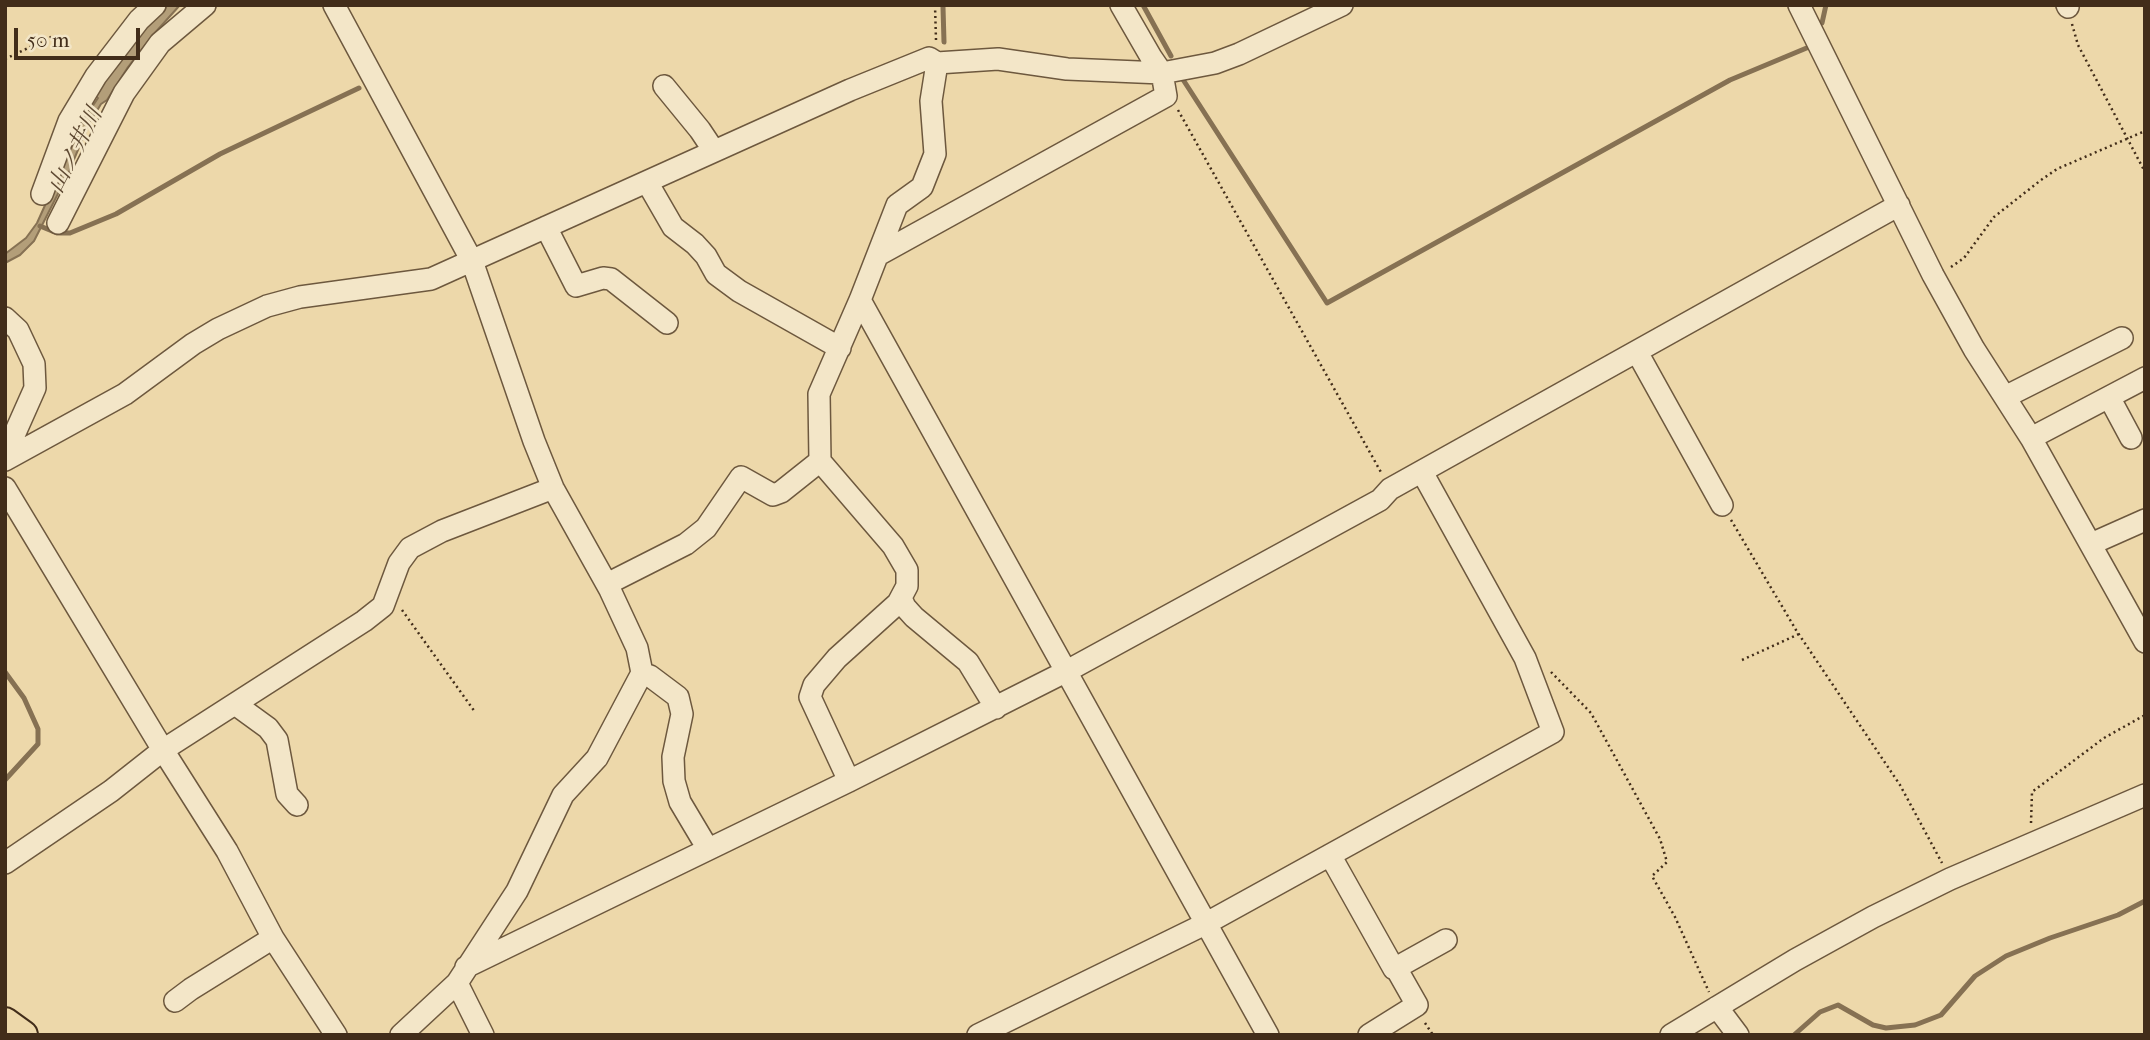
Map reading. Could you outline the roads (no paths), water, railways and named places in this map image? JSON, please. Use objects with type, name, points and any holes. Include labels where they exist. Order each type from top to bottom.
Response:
[{"type":"main road","points":[[5,1022],[23,1035]]},
{"type":"street","points":[[42,194],[69,121],[96,76],[139,20],[155,5]]},
{"type":"street","points":[[58,223],[124,93],[160,43],[205,5]]},
{"type":"street","points":[[334,5],[472,261],[553,488],[607,584],[637,648],[642,673],[597,758],[563,795],[517,891],[462,975],[401,1035]]},
{"type":"street","points":[[878,255],[1166,96],[1162,73],[1121,5]]},
{"type":"street","points":[[9,457],[125,394],[218,329],[267,306],[300,297],[431,279],[850,90],[929,58],[937,63],[998,59],[1067,69],[1162,73],[1215,63],[1342,5]]},
{"type":"street","points":[[1800,5],[1933,275],[1974,349],[2031,438],[2145,642]]},
{"type":"street","points":[[849,781],[810,697],[814,685],[837,658],[898,603],[906,586],[907,570],[893,546],[820,461],[819,394],[897,205],[922,187],[935,154],[931,101],[937,63]]},
{"type":"street","points":[[664,86],[701,130],[714,151]]},
{"type":"street","points":[[647,182],[673,227],[706,256],[716,274],[739,291],[840,348]]},
{"type":"street","points":[[462,975],[708,849],[1067,671],[1380,500],[1390,489],[1899,205]]},
{"type":"street","points":[[546,227],[576,286],[603,278],[611,279],[667,323]]},
{"type":"street","points":[[860,300],[1268,1035]]},
{"type":"street","points":[[5,318],[18,330],[34,364],[35,388],[11,442],[9,457]]},
{"type":"street","points":[[2005,397],[2122,338]]},
{"type":"street","points":[[1637,352],[1722,505]]},
{"type":"street","points":[[2031,438],[2145,378]]},
{"type":"street","points":[[2109,397],[2131,438]]},
{"type":"street","points":[[607,584],[686,544],[706,528],[741,477],[773,495],[781,492],[820,461]]},
{"type":"street","points":[[978,1035],[1205,924],[1553,732],[1525,659],[1422,472]]},
{"type":"street","points":[[5,488],[163,750],[227,850],[273,938],[336,1035]]},
{"type":"street","points":[[5,863],[111,791],[163,750],[364,621],[383,606],[399,563],[410,548],[442,531],[553,488]]},
{"type":"street","points":[[2091,544],[2145,520]]},
{"type":"street","points":[[901,598],[914,617],[968,662],[996,708]]},
{"type":"street","points":[[642,673],[678,697],[682,714],[673,757],[674,781],[680,802],[708,849]]},
{"type":"street","points":[[235,704],[268,728],[277,740],[288,794],[297,805]]},
{"type":"street","points":[[1671,1035],[1806,954],[1950,879],[2145,795]]},
{"type":"street","points":[[1330,855],[1394,969],[1396,968],[1418,1006],[1369,1035]]},
{"type":"street","points":[[175,1002],[191,989],[273,938]]},
{"type":"street","points":[[1396,968],[1446,940]]},
{"type":"street","points":[[462,975],[483,1035]]},
{"type":"street","points":[[1717,1007],[1738,1035]]},
{"type":"water","name":"山ノ井川","points":[[161,5],[180,5],[153,35],[107,100],[101,104],[89,124],[72,164],[76,167],[71,168],[34,241],[20,255],[5,263],[5,254],[26,238],[37,223],[78,128],[98,98],[95,96],[148,18]]},
{"type":"waterway","points":[[1143,5],[1171,56]]},
{"type":"waterway","points":[[1822,23],[1826,5]]},
{"type":"waterway","points":[[943,7],[944,42]]},
{"type":"waterway","points":[[1182,78],[1327,303],[1730,80],[1809,47]]},
{"type":"waterway","points":[[40,226],[57,233],[70,233],[116,214],[220,154],[359,88]]},
{"type":"waterway","points":[[5,672],[24,698],[38,729],[38,744],[5,780]]},
{"type":"waterway","points":[[1794,1035],[1820,1012],[1838,1005],[1873,1025],[1886,1028],[1915,1025],[1941,1015],[1975,976],[2006,956],[2118,915],[2145,901]]}]
